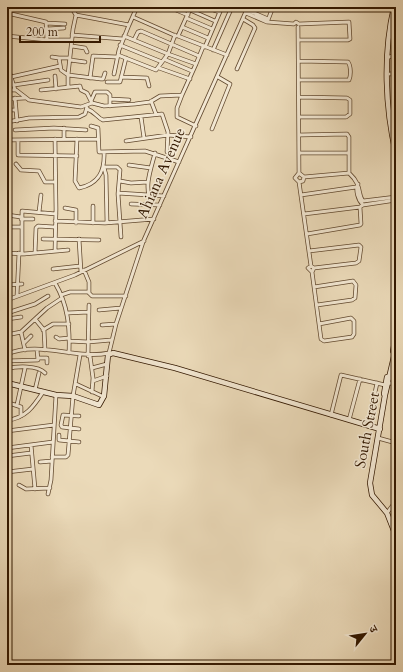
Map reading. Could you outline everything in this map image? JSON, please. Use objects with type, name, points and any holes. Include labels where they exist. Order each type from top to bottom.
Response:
[{"type":"street","points":[[64,7],[73,10],[76,16],[71,40],[72,46],[68,87]]},
{"type":"street","points":[[114,74],[120,45],[137,8],[125,7]]},
{"type":"street","points":[[169,7],[212,29]]},
{"type":"street","points":[[205,7],[219,12]]},
{"type":"street","points":[[196,126],[181,120],[176,116],[182,95],[222,7]]},
{"type":"street","points":[[213,50],[232,7]]},
{"type":"street","points":[[268,21],[273,7]]},
{"type":"street","points":[[394,7],[388,36],[388,58],[389,116],[396,143]]},
{"type":"street","points":[[159,68],[162,62],[166,60],[171,44],[182,27],[190,9],[215,21]]},
{"type":"street","points":[[247,10],[268,21],[294,24],[296,22],[298,25],[348,21],[350,24],[350,38],[348,40],[299,40]]},
{"type":"street","name":"Ahiana Avenue","points":[[104,397],[111,340],[144,241],[247,10]]},
{"type":"street","points":[[396,13],[388,58],[391,116],[396,154]]},
{"type":"street","points":[[7,14],[46,23],[65,24]]},
{"type":"street","points":[[76,16],[129,25]]},
{"type":"street","points":[[133,17],[176,36],[227,55]]},
{"type":"street","points":[[237,69],[255,28],[243,19]]},
{"type":"street","points":[[46,23],[47,40]]},
{"type":"street","points":[[298,25],[299,173],[295,178],[300,182],[311,266],[308,270],[312,272]]},
{"type":"street","points":[[182,27],[208,38]]},
{"type":"street","points":[[47,29],[64,28]]},
{"type":"street","points":[[134,40],[138,32],[141,31],[199,56]]},
{"type":"street","points":[[72,35],[123,37],[196,64]]},
{"type":"street","points":[[7,36],[47,40],[71,40]]},
{"type":"street","points":[[120,45],[162,62]]},
{"type":"street","points":[[72,46],[85,48],[87,52]]},
{"type":"street","points":[[388,58],[396,54]]},
{"type":"street","points":[[90,78],[93,56],[117,56],[126,58],[155,70],[159,68],[190,79]]},
{"type":"street","points":[[52,57],[85,62]]},
{"type":"street","points":[[59,58],[63,73],[68,75],[102,79],[105,73]]},
{"type":"street","points":[[107,82],[118,83],[126,58]]},
{"type":"street","points":[[166,60],[192,72]]},
{"type":"street","points":[[299,61],[348,62],[350,66],[349,80],[299,80]]},
{"type":"street","points":[[11,77],[60,66]]},
{"type":"street","points":[[9,71],[15,90]]},
{"type":"street","points":[[390,74],[396,73]]},
{"type":"street","points":[[55,76],[56,89]]},
{"type":"street","points":[[121,77],[147,78],[149,86]]},
{"type":"street","points":[[212,129],[230,84],[218,77]]},
{"type":"street","points":[[14,85],[48,80]]},
{"type":"street","points":[[41,90],[80,86],[81,90],[87,93],[92,102],[110,106],[151,101],[160,96],[182,95]]},
{"type":"street","points":[[7,90],[15,90],[25,98]]},
{"type":"street","points":[[7,122],[32,118],[79,117],[84,115],[87,107],[92,102],[94,92],[97,91],[109,93],[110,106]]},
{"type":"street","points":[[299,97],[347,98],[350,100],[350,114],[346,117],[299,117]]},
{"type":"street","points":[[15,98],[17,121]]},
{"type":"street","points":[[7,99],[25,98],[52,104],[87,107],[103,120],[141,117],[156,114],[163,115],[168,135],[167,152]]},
{"type":"street","points":[[110,99],[129,100]]},
{"type":"street","points":[[151,101],[156,114]]},
{"type":"street","points":[[7,110],[16,110]]},
{"type":"street","points":[[141,117],[144,138]]},
{"type":"street","points":[[91,126],[97,127],[98,151],[142,150],[179,162]]},
{"type":"street","points":[[64,128],[64,139]]},
{"type":"street","points":[[14,130],[64,128],[86,130]]},
{"type":"street","points":[[299,135],[347,134],[349,137],[349,174],[357,185],[363,202],[396,200]]},
{"type":"street","points":[[126,141],[168,135],[191,137]]},
{"type":"street","points":[[55,139],[55,251]]},
{"type":"street","points":[[8,151],[8,140],[98,139]]},
{"type":"street","points":[[18,140],[18,155],[76,156]]},
{"type":"street","points":[[77,140],[75,181],[79,188],[93,183],[104,168],[119,167],[120,181],[118,193],[121,237]]},
{"type":"street","points":[[104,152],[107,223]]},
{"type":"street","points":[[152,203],[148,195],[148,182],[155,153]]},
{"type":"street","points":[[299,153],[349,153]]},
{"type":"street","points":[[16,164],[21,170],[39,171],[43,181],[55,182]]},
{"type":"street","points":[[129,165],[152,168]]},
{"type":"street","points":[[299,173],[304,177],[349,174]]},
{"type":"street","points":[[300,182],[304,180],[304,177]]},
{"type":"street","points":[[120,181],[131,183],[148,182]]},
{"type":"street","points":[[301,196],[357,185]]},
{"type":"street","points":[[307,234],[360,226],[362,206],[359,201],[357,185]]},
{"type":"street","points":[[118,193],[164,196]]},
{"type":"street","points":[[39,212],[41,195]]},
{"type":"street","points":[[304,214],[362,206],[396,197]]},
{"type":"street","points":[[131,204],[160,204]]},
{"type":"street","points":[[93,206],[93,223]]},
{"type":"street","points":[[65,208],[76,210],[76,223]]},
{"type":"street","points":[[17,296],[22,227],[21,218],[23,210],[56,214]]},
{"type":"street","points":[[7,215],[33,219]]},
{"type":"street","points":[[55,221],[107,223],[154,219]]},
{"type":"street","points":[[35,253],[36,228],[38,226],[54,227]]},
{"type":"street","points":[[7,227],[22,227]]},
{"type":"street","points":[[43,239],[99,240]]},
{"type":"street","points":[[79,239],[80,266],[89,282],[89,293]]},
{"type":"street","points":[[7,278],[8,299],[55,283],[144,241]]},
{"type":"street","points":[[309,251],[358,245],[361,247],[358,261],[356,263],[314,268],[311,266]]},
{"type":"street","points":[[7,259],[7,253],[20,254],[68,250]]},
{"type":"street","points":[[53,269],[80,266]]},
{"type":"street","points":[[314,268],[312,272],[320,339],[324,341],[352,337],[354,334],[354,321],[351,318],[319,324]]},
{"type":"street","points":[[314,287],[353,281],[356,285],[355,298],[352,300],[317,305]]},
{"type":"street","points":[[55,283],[62,296],[67,313],[70,353]]},
{"type":"street","points":[[7,285],[22,284]]},
{"type":"street","points":[[7,336],[21,332],[62,296],[74,292],[89,293],[92,296],[126,296]]},
{"type":"street","points":[[7,314],[35,304],[48,296]]},
{"type":"street","points":[[89,305],[88,342],[93,380],[92,392]]},
{"type":"street","points":[[99,310],[121,308]]},
{"type":"street","points":[[67,313],[89,312]]},
{"type":"street","points":[[7,319],[21,317]]},
{"type":"street","points":[[35,319],[43,330],[45,350]]},
{"type":"street","points":[[43,330],[53,324],[69,324]]},
{"type":"street","points":[[102,325],[116,324]]},
{"type":"street","points":[[21,332],[25,350]]},
{"type":"street","points":[[24,343],[31,336]]},
{"type":"street","points":[[56,336],[59,339],[88,342],[111,340]]},
{"type":"street","points":[[387,384],[396,336]]},
{"type":"street","name":"South Street","points":[[396,348],[387,384],[380,429],[370,475],[370,489],[375,499],[387,513],[396,536]]},
{"type":"street","points":[[7,354],[25,350],[45,350],[89,356],[109,353],[175,368],[380,429]]},
{"type":"street","points":[[37,350],[38,358]]},
{"type":"street","points":[[40,462],[67,457],[73,396],[80,355]]},
{"type":"street","points":[[7,361],[38,360],[38,358],[46,358],[47,363]]},
{"type":"street","points":[[92,368],[107,364]]},
{"type":"street","points":[[7,369],[15,366],[42,370],[45,373]]},
{"type":"street","points":[[17,405],[25,368]]},
{"type":"street","points":[[35,390],[38,373]]},
{"type":"street","points":[[331,415],[339,376],[342,374],[377,383],[396,384]]},
{"type":"street","points":[[93,380],[107,375]]},
{"type":"street","points":[[349,420],[360,379]]},
{"type":"street","points":[[7,383],[56,395],[73,396],[97,405],[101,404],[104,397],[76,384]]},
{"type":"street","points":[[368,426],[377,383]]},
{"type":"street","points":[[7,420],[28,413],[43,392]]},
{"type":"street","points":[[48,494],[50,488],[56,395]]},
{"type":"street","points":[[12,404],[22,407],[22,416]]},
{"type":"street","points":[[79,416],[63,415],[61,420],[61,426],[79,428]]},
{"type":"street","points":[[7,431],[54,425]]},
{"type":"street","points":[[59,435],[59,440],[79,442]]},
{"type":"street","points":[[378,438],[396,443]]},
{"type":"street","points":[[7,448],[53,442]]},
{"type":"street","points":[[30,445],[35,488]]},
{"type":"street","points":[[7,456],[31,453]]},
{"type":"street","points":[[7,472],[33,469]]},
{"type":"street","points":[[19,485],[24,489],[50,488]]},
{"type":"street","points":[[387,513],[396,501]]},
{"type":"street","points":[[7,504],[9,525]]}]
